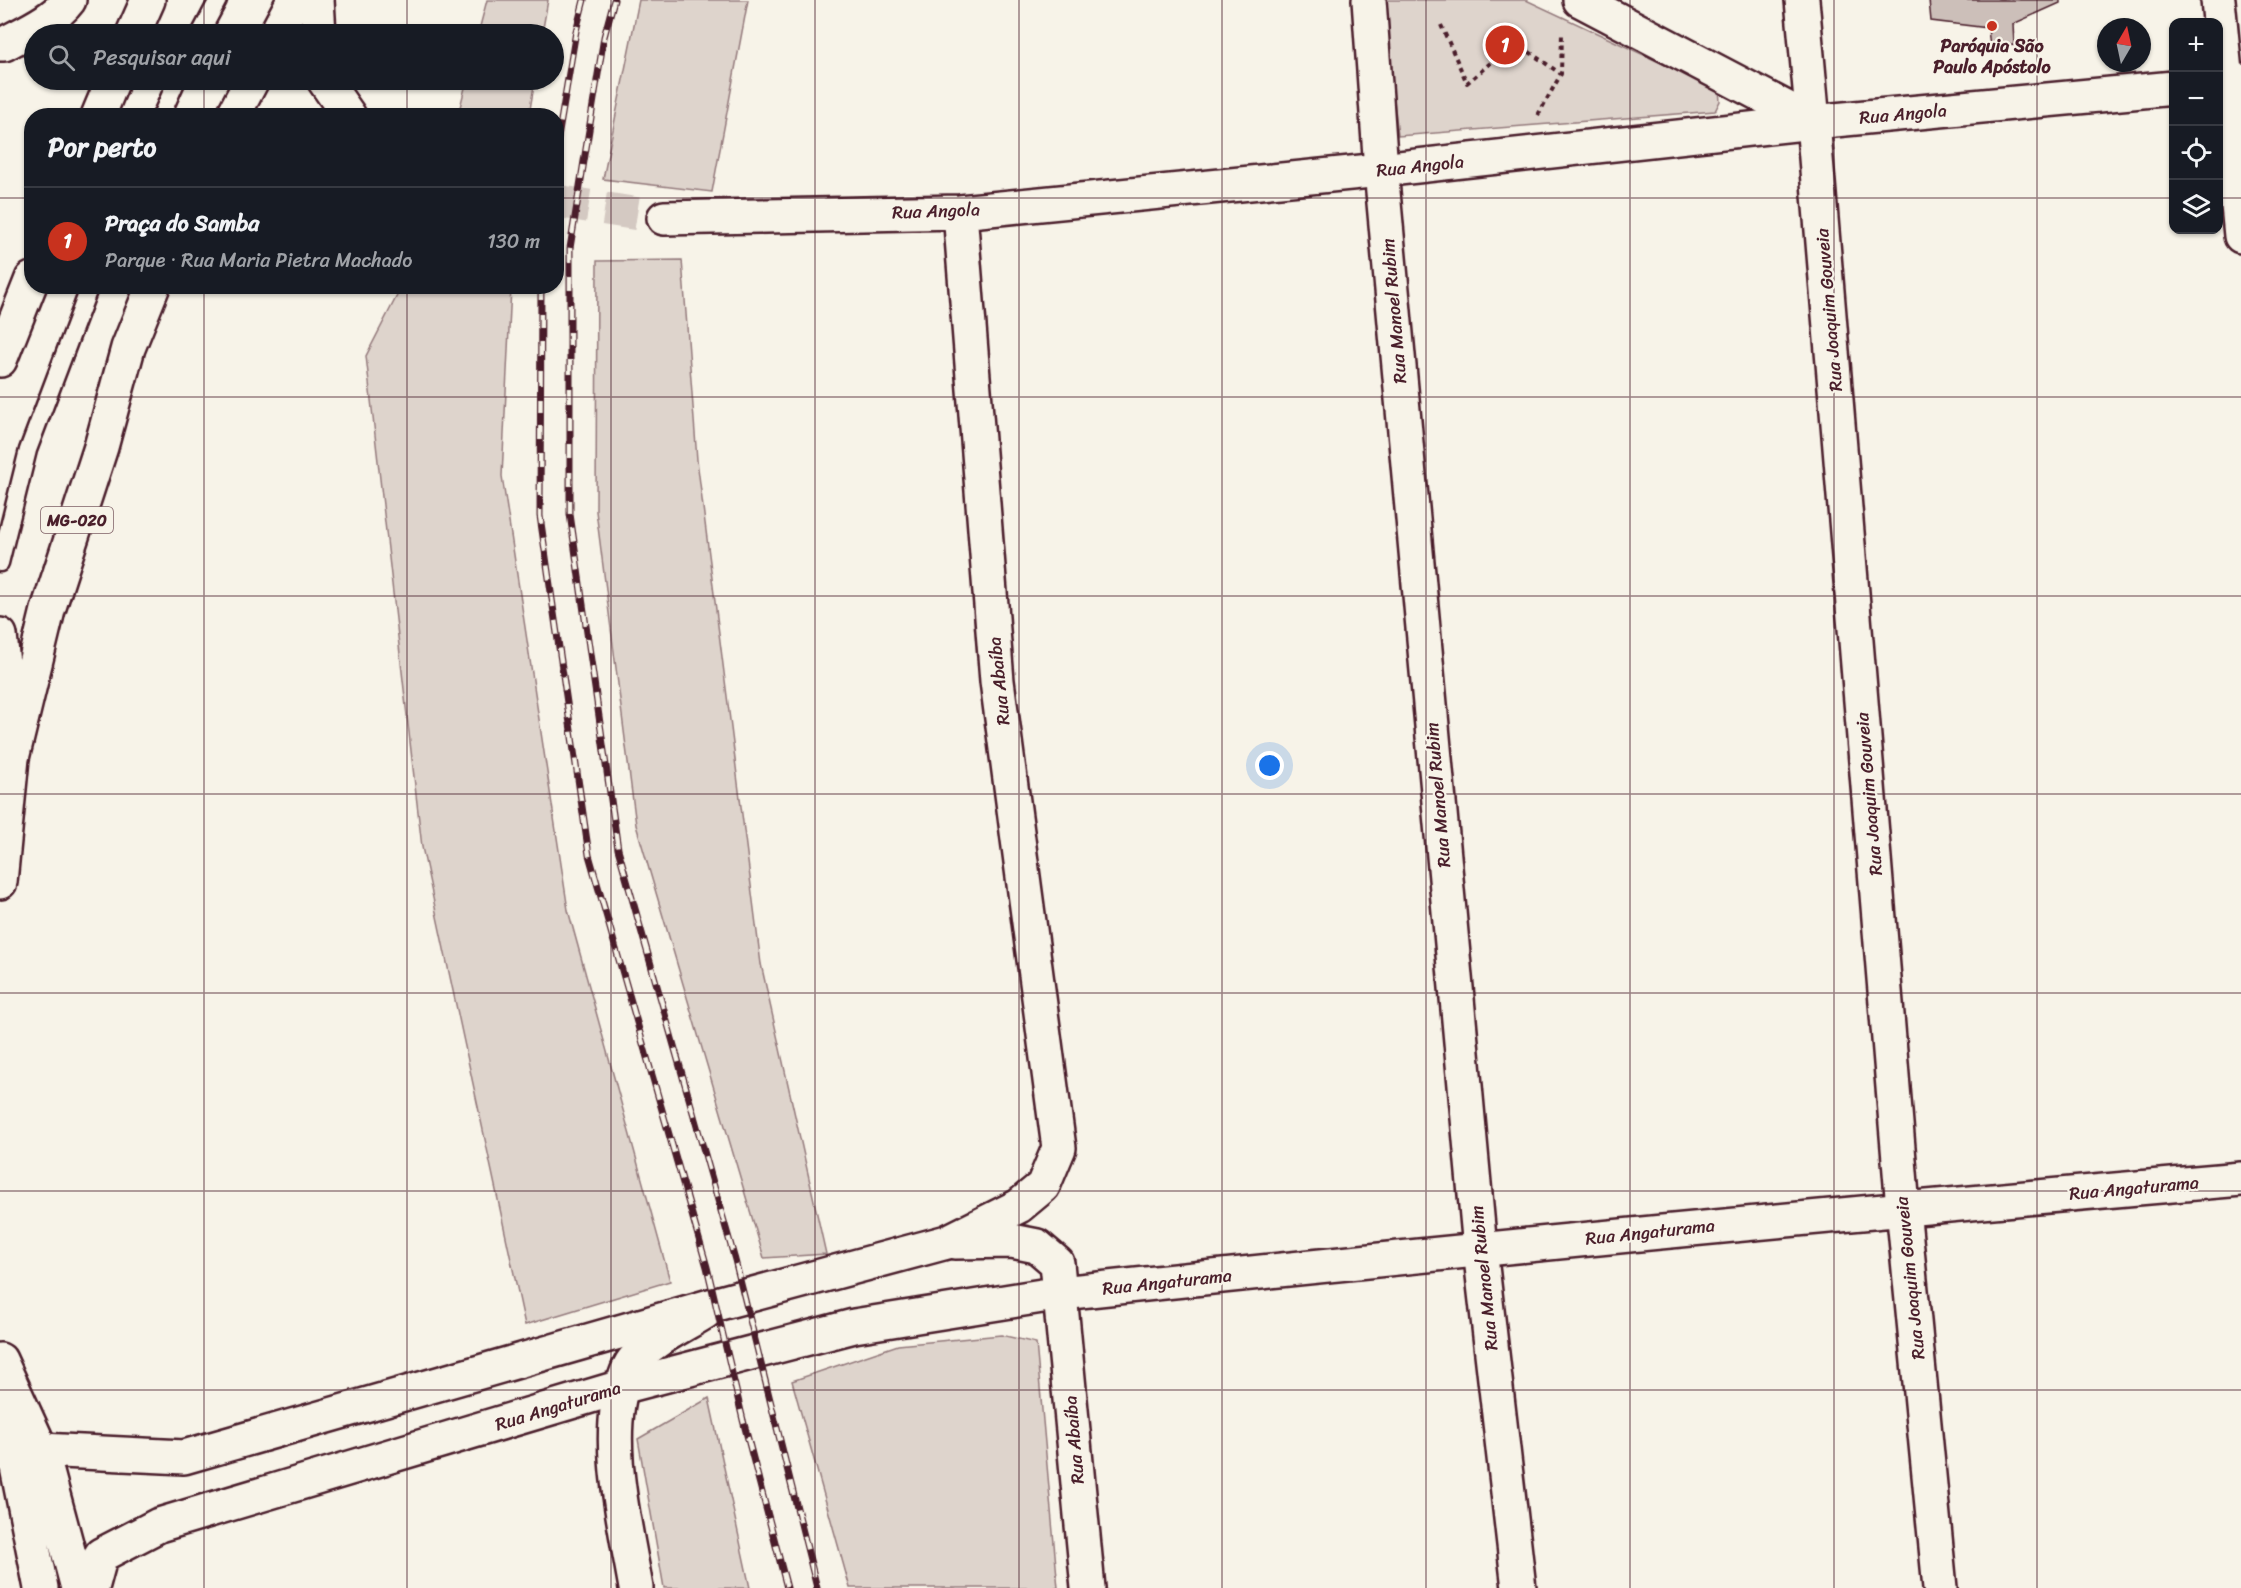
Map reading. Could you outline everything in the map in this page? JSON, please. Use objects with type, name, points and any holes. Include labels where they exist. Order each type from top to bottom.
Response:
[{"type":"main road","points":[[39,24],[64,7],[69,0]]},
{"type":"main road","points":[[137,24],[148,0]]},
{"type":"main road","points":[[281,24],[294,0]]},
{"type":"main road","points":[[317,0],[318,24]]},
{"type":"main road","name":"Rua Manoel Rubim","points":[[1369,0],[1381,170],[1479,1249],[1519,1588]]},
{"type":"main road","name":"Rua Joaquim Gouveia","points":[[1802,0],[1903,1208],[1940,1588]]},
{"type":"main road","points":[[2218,0],[2229,82],[2241,236]]},
{"type":"main road","points":[[1571,13],[1813,122]]},
{"type":"main road","points":[[0,44],[24,33]]},
{"type":"main road","name":"Rua Angola","points":[[664,218],[960,212],[1381,170],[1813,122],[2169,88]]},
{"type":"main road","points":[[101,108],[109,90]]},
{"type":"main road","points":[[237,108],[247,90]]},
{"type":"main road","points":[[331,90],[343,108]]},
{"type":"main road","name":"Rua Abaíba","points":[[947,1242],[1018,1206],[1043,1186],[1059,1148],[997,681],[960,212]]},
{"type":"main road","points":[[0,360],[26,294]]},
{"type":"main road","name":"MG-020","points":[[0,882],[12,758],[48,610],[101,447],[128,348],[155,294]]},
{"type":"main road","points":[[0,635],[12,758]]},
{"type":"main road","name":"Rua Angaturama","points":[[92,1588],[101,1555],[159,1525],[621,1388],[854,1326],[1060,1293],[1903,1208],[2241,1179]]},
{"type":"main road","points":[[41,1450],[184,1457],[720,1303],[947,1242],[1012,1242],[1037,1246],[1057,1263],[1060,1293]]},
{"type":"main road","name":"Rua Abaíba","points":[[1060,1293],[1088,1588]]},
{"type":"main road","points":[[636,1588],[620,1494],[615,1433],[621,1388],[630,1363],[651,1345],[720,1303]]},
{"type":"main road","points":[[0,1360],[41,1450],[78,1588]]},
{"type":"main road","points":[[0,1379],[41,1588]]},
{"type":"lane","points":[[205,24],[218,0]]},
{"type":"lane","points":[[165,108],[173,90]]},
{"type":"lane","points":[[0,563],[28,450],[87,294]]},
{"type":"path","points":[[1516,155],[1561,74],[1571,13]]},
{"type":"path","points":[[1441,25],[1467,83],[1515,42],[1561,74]]},
{"type":"shaded area","points":[[487,0],[548,0],[544,24],[481,24]]},
{"type":"shaded area","points":[[639,0],[748,0],[712,192],[603,179]]},
{"type":"shaded area","points":[[1383,0],[1526,0],[1719,90],[1720,101],[1715,111],[1398,136]]},
{"type":"shaded area","points":[[464,90],[533,90],[530,108],[460,108]]},
{"type":"shaded area","points":[[682,260],[697,460],[761,964],[826,1254],[764,1258],[636,825],[596,511],[597,261]]},
{"type":"shaded area","points":[[398,294],[511,294],[502,476],[568,910],[670,1281],[525,1325],[422,847],[366,356]]},
{"type":"shaded area","points":[[1001,1335],[1036,1343],[1058,1588],[850,1588],[792,1381],[898,1345]]},
{"type":"shaded area","points":[[709,1398],[750,1588],[664,1588],[638,1439]]},
{"type":"building","name":"Paróquia São Paulo Apóstolo","points":[[1929,0],[2060,0],[2060,3],[2013,24],[2014,45],[1990,48],[1988,28],[1931,21]]},
{"type":"tunnel","points":[[564,202],[664,218]]},
{"type":"railway","points":[[563,108],[576,31],[584,0]]},
{"type":"railway","points":[[614,0],[604,37],[570,248],[570,514],[618,849],[735,1260],[817,1588]]},
{"type":"railway","points":[[541,294],[540,516],[589,855],[707,1267],[743,1420],[787,1588]]},
{"type":"place","name":"Paróquia São Paulo Apóstolo","points":[[1992,26]]},
{"type":"place","name":"Praça do Samba","points":[[1505,45]]}]
